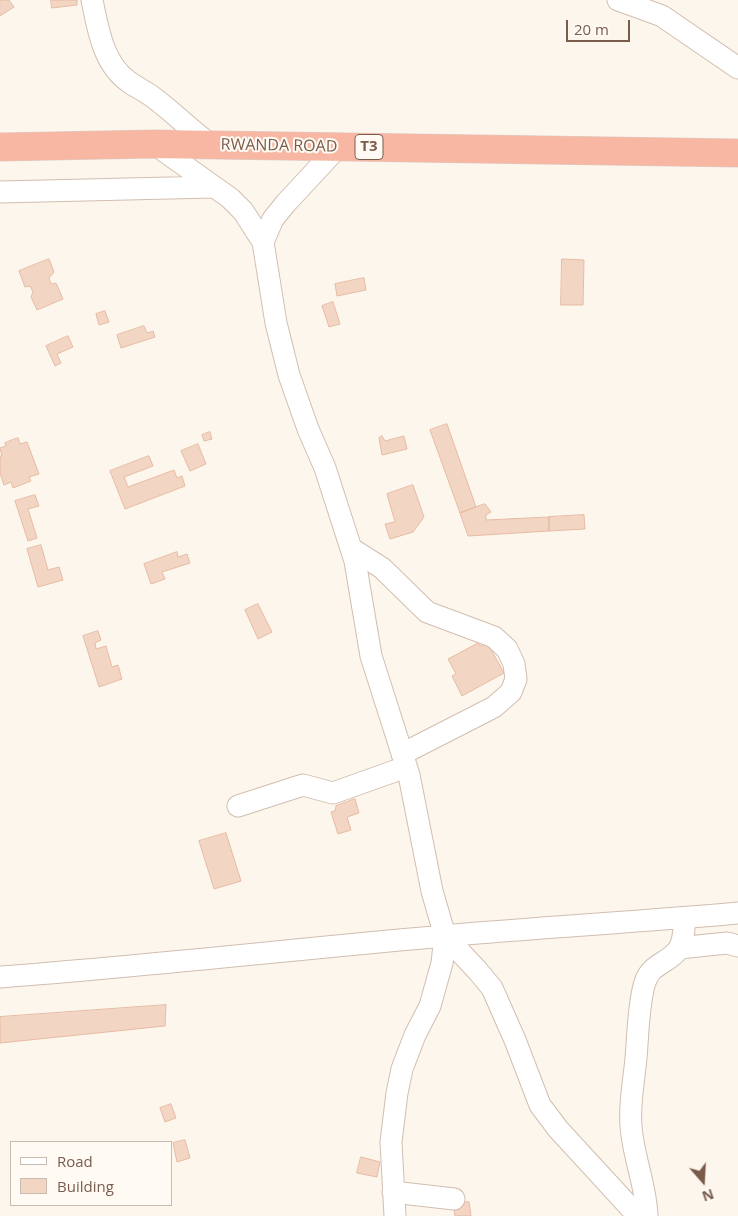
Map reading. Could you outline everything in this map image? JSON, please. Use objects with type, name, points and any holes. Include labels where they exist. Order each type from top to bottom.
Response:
[{"type":"highway","name":"RWANDA ROAD","points":[[0,147],[154,144],[738,153]]},
{"type":"street","points":[[92,0],[99,34],[116,69],[128,81],[153,96],[188,129],[211,145]]},
{"type":"street","points":[[618,0],[662,16],[738,68]]},
{"type":"street","points":[[154,144],[213,186],[243,211],[262,242],[276,323],[289,375],[308,429],[325,468],[352,549],[371,656],[404,760],[432,891],[445,936],[442,963],[430,1006],[415,1035],[402,1069],[397,1093],[391,1138],[395,1216]]},
{"type":"street","points":[[262,242],[286,203],[338,147]]},
{"type":"street","points":[[0,192],[213,186]]},
{"type":"street","points":[[238,806],[303,785],[333,793],[404,760],[494,707],[511,692],[516,679],[514,664],[507,649],[494,637],[427,612],[382,568],[352,549]]},
{"type":"street","points":[[0,977],[160,965],[445,936],[685,919],[738,913]]},
{"type":"street","points":[[647,1216],[644,1182],[630,1125],[630,1094],[636,1055],[638,1016],[645,980],[652,970],[679,948],[683,938],[685,919]]},
{"type":"street","points":[[445,936],[478,970],[492,988],[516,1040],[540,1105],[558,1129],[638,1216]]},
{"type":"street","points":[[679,948],[727,943],[738,946]]},
{"type":"street","points":[[393,1192],[454,1199]]},
{"type":"building","points":[[0,0],[9,0],[14,7],[0,16]]},
{"type":"building","points":[[51,0],[77,0],[77,5],[52,8]]},
{"type":"building","points":[[49,259],[54,272],[49,278],[51,284],[56,283],[63,299],[37,310],[31,297],[33,292],[30,286],[25,287],[19,271]]},
{"type":"building","points":[[562,259],[584,260],[583,305],[561,305]]},
{"type":"building","points":[[364,278],[366,290],[337,296],[335,284]]},
{"type":"building","points":[[333,302],[340,324],[329,327],[322,306]]},
{"type":"building","points":[[105,311],[109,322],[99,325],[96,314]]},
{"type":"building","points":[[144,326],[147,333],[153,331],[155,337],[121,348],[117,335]]},
{"type":"building","points":[[68,336],[73,347],[57,354],[61,363],[55,366],[46,346]]},
{"type":"building","points":[[447,424],[476,507],[460,513],[430,430]]},
{"type":"building","points":[[210,432],[212,439],[204,441],[202,435]]},
{"type":"building","points":[[382,436],[385,441],[404,436],[407,449],[382,455],[379,438]]},
{"type":"building","points":[[18,438],[20,444],[27,442],[39,474],[29,477],[31,481],[13,488],[11,482],[4,485],[0,473],[0,456],[2,456],[0,448],[6,446],[5,443]]},
{"type":"building","points":[[198,444],[206,464],[190,471],[181,451]]},
{"type":"building","points":[[149,456],[153,466],[124,477],[128,487],[174,470],[177,478],[182,476],[185,486],[125,509],[110,471]]},
{"type":"building","points":[[413,485],[424,517],[413,532],[390,539],[385,524],[395,522],[387,494]]},
{"type":"building","points":[[35,495],[39,506],[28,509],[37,538],[28,541],[15,501]]},
{"type":"building","points":[[485,504],[491,512],[486,515],[486,520],[549,517],[549,531],[468,536],[460,513]]},
{"type":"building","points":[[584,515],[585,529],[549,531],[549,517]]},
{"type":"building","points":[[41,545],[48,570],[59,567],[63,580],[38,587],[27,549]]},
{"type":"building","points":[[177,552],[178,557],[187,554],[190,563],[162,572],[165,579],[151,584],[144,564]]},
{"type":"building","points":[[258,604],[272,632],[258,639],[245,610]]},
{"type":"building","points":[[98,631],[101,640],[95,643],[96,649],[106,646],[112,667],[118,665],[122,679],[99,687],[83,636]]},
{"type":"building","points":[[487,642],[504,673],[462,696],[452,676],[456,674],[448,659],[478,643],[480,646]]},
{"type":"building","points":[[355,799],[359,813],[347,817],[351,830],[338,834],[331,812],[335,811],[336,806]]},
{"type":"building","points":[[226,833],[241,881],[214,889],[199,841]]},
{"type":"building","points":[[166,1005],[165,1026],[0,1043],[0,1017]]},
{"type":"building","points":[[171,1104],[176,1118],[165,1122],[160,1108]]},
{"type":"building","points":[[185,1140],[190,1158],[177,1162],[173,1143]]},
{"type":"building","points":[[361,1157],[380,1162],[377,1177],[357,1173]]},
{"type":"building","points":[[469,1202],[471,1216],[455,1216],[453,1204]]}]
